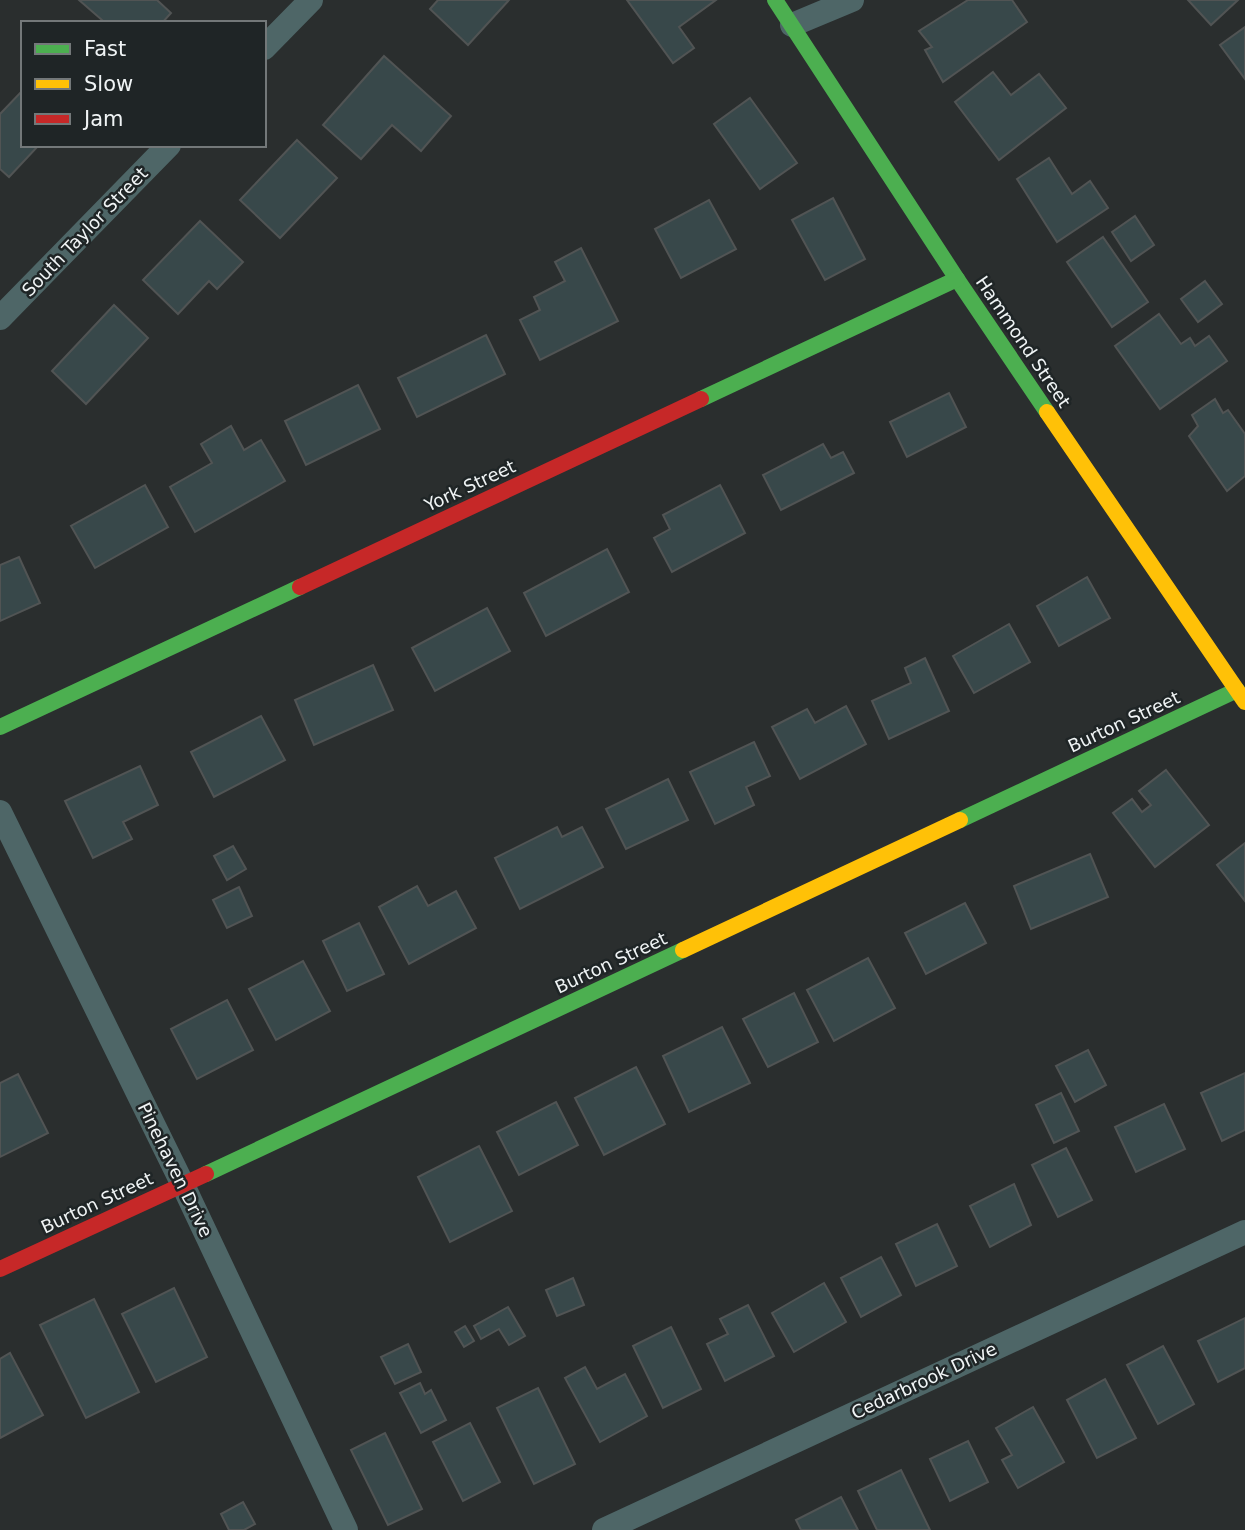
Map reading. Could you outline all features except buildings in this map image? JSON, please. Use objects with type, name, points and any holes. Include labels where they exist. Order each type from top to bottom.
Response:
[{"type":"street","points":[[266,46],[311,0]]},
{"type":"street","name":"Hammond Street","points":[[775,0],[957,279],[1241,696]]},
{"type":"street","points":[[792,25],[852,0]]},
{"type":"street","name":"South Taylor Street","points":[[0,318],[167,147]]},
{"type":"street","name":"York Street","points":[[0,727],[957,279]]},
{"type":"street","name":"Burton Street","points":[[0,1269],[1241,696]]},
{"type":"street","name":"Pinehaven Drive","points":[[0,812],[183,1185],[346,1530]]},
{"type":"street","name":"Cedarbrook Drive","points":[[604,1530],[1245,1232]]},
{"type":"traffic: fast","points":[[775,0],[1047,412]]},
{"type":"traffic: fast","points":[[701,399],[957,279]]},
{"type":"traffic: fast","points":[[0,727],[300,587]]},
{"type":"traffic: fast","points":[[960,820],[1237,690]]},
{"type":"traffic: fast","points":[[206,1174],[683,950]]},
{"type":"traffic: slow","points":[[1047,412],[1245,702]]},
{"type":"traffic: slow","points":[[683,950],[960,820]]},
{"type":"traffic: jam","points":[[300,587],[701,399]]},
{"type":"traffic: jam","points":[[0,1269],[206,1174]]}]
